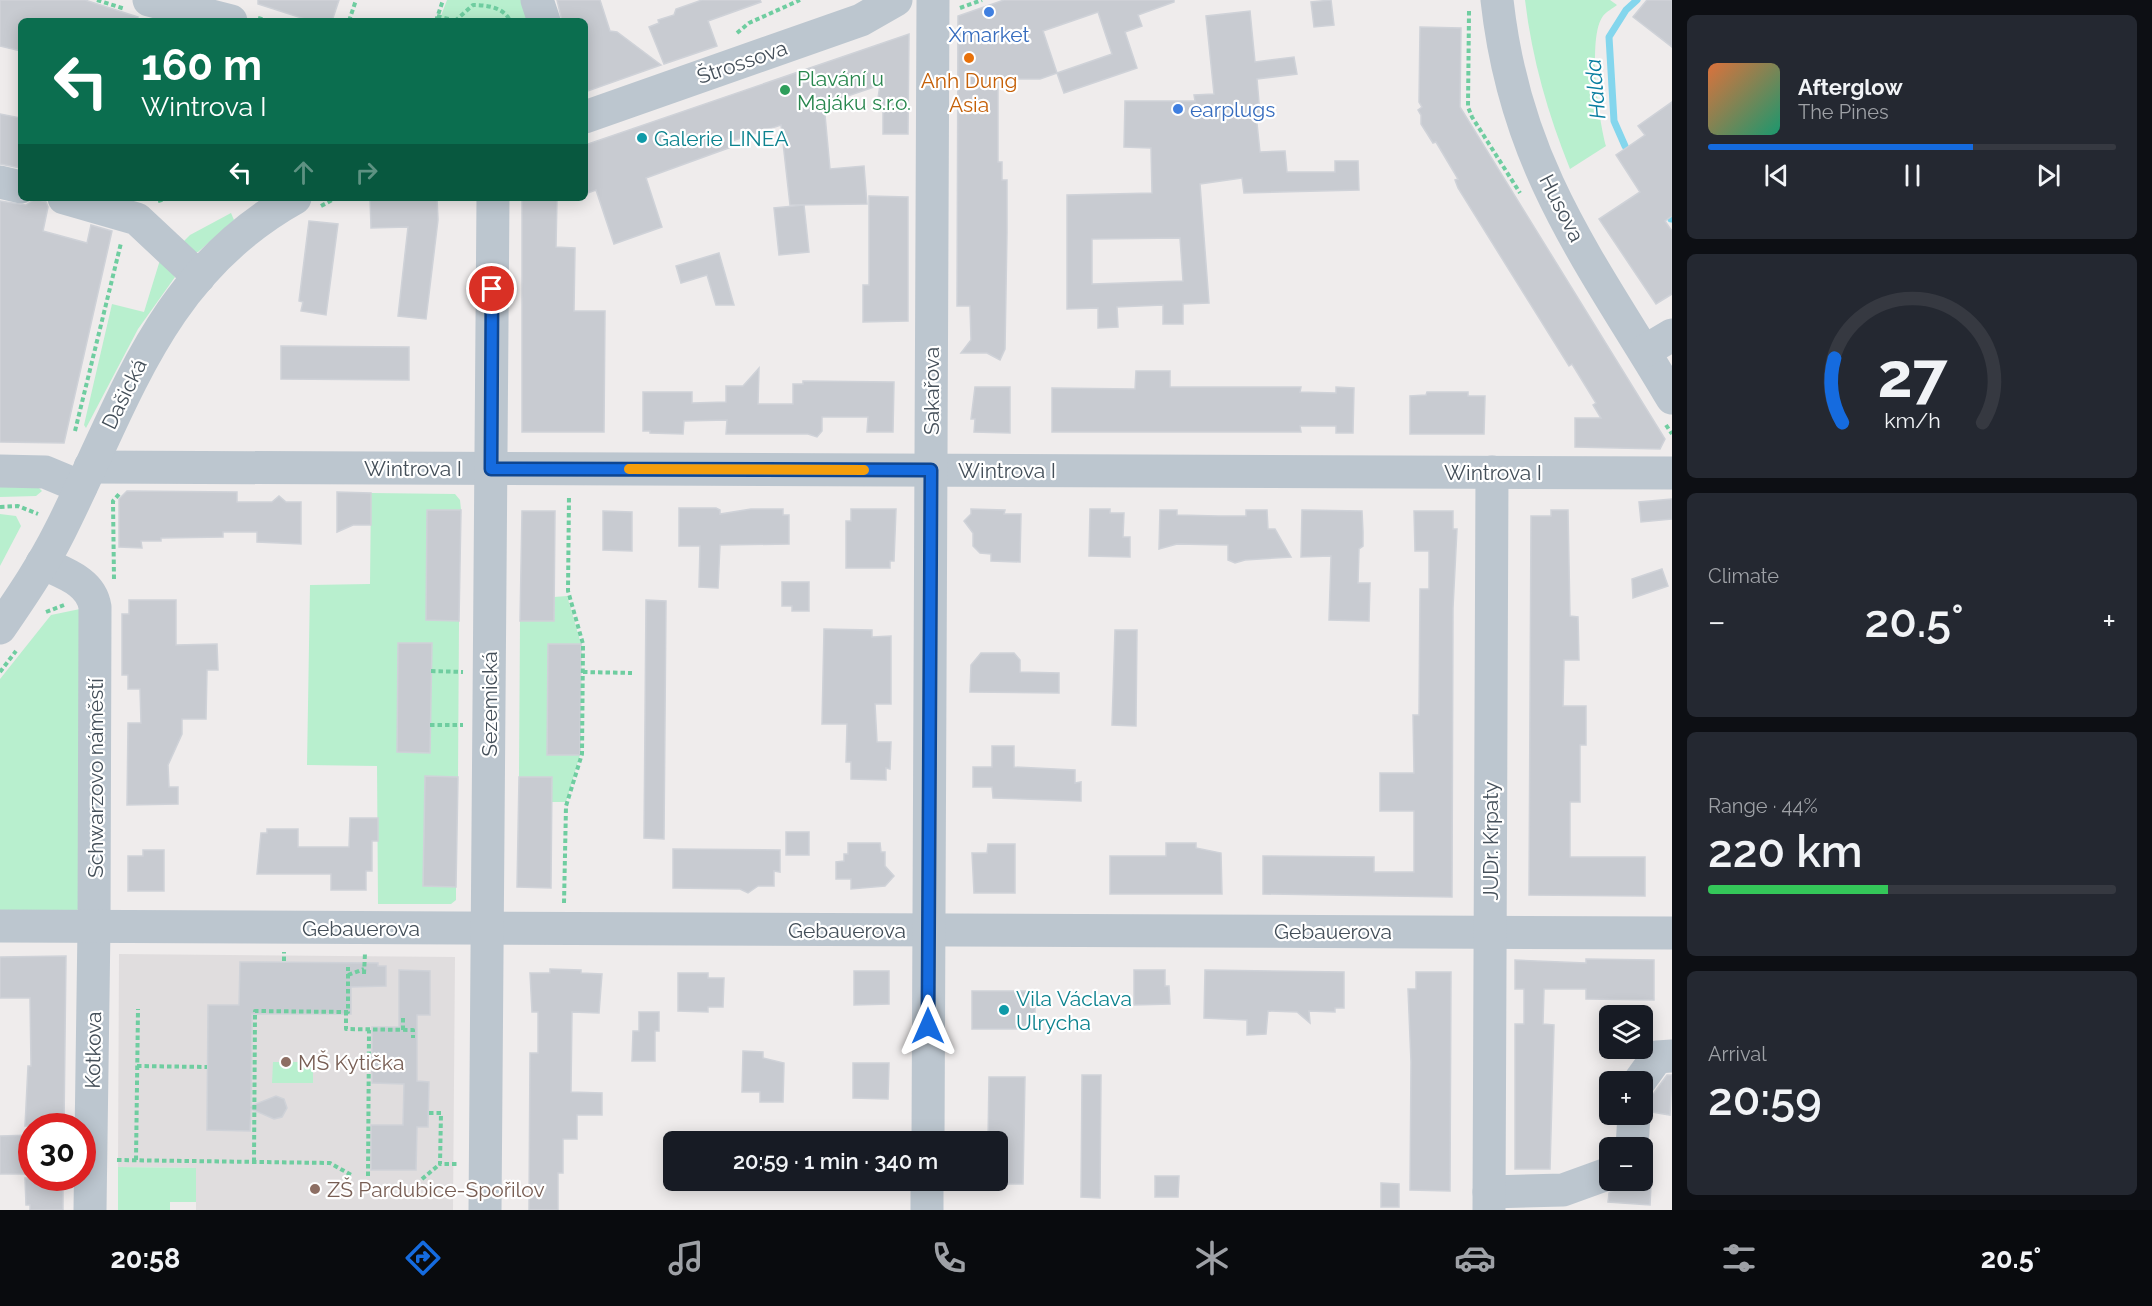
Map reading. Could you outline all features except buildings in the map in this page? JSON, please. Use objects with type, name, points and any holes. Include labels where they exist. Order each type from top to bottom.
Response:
[{"type":"street","points":[[537,0],[543,18]]},
{"type":"street","name":"Štrossova","points":[[588,116],[861,20],[896,0]]},
{"type":"street","name":"Sakařova","points":[[928,1131],[933,0]]},
{"type":"street","name":"Husova","points":[[1497,0],[1512,84],[1548,185],[1573,232],[1658,343],[1672,398]]},
{"type":"street","points":[[179,7],[220,18]]},
{"type":"street","points":[[0,182],[18,186]]},
{"type":"street","points":[[75,201],[127,215],[144,224],[200,277]]},
{"type":"street","name":"Sezemická","points":[[484,1210],[493,201]]},
{"type":"street","name":"Dašická","points":[[9,638],[42,563],[86,477],[141,357],[174,307],[244,233],[307,202]]},
{"type":"street","name":"Wintrova I","points":[[86,477],[491,469],[1672,473]]},
{"type":"street","points":[[0,471],[45,472],[86,477]]},
{"type":"street","name":"JUDr. Krpaty","points":[[1489,1201],[1492,472]]},
{"type":"street","points":[[42,563],[81,583],[91,593]]},
{"type":"street","name":"Schwarzovo náměstí","points":[[91,593],[95,615],[94,926]]},
{"type":"street","points":[[0,926],[94,926]]},
{"type":"street","name":"Gebauerova","points":[[94,926],[1672,933]]},
{"type":"street","name":"Kotkova","points":[[90,1210],[94,926]]},
{"type":"street","points":[[1647,1071],[1657,1057],[1672,1056]]},
{"type":"street","points":[[1489,1201],[1563,1190],[1599,1177]]},
{"type":"street","points":[[927,1191],[927,1210]]},
{"type":"path","points":[[350,18],[356,0]]},
{"type":"path","points":[[436,18],[443,0]]},
{"type":"path","points":[[458,18],[473,5],[488,5],[509,18]]},
{"type":"path","points":[[75,431],[127,215]]},
{"type":"path","points":[[81,371],[88,374]]},
{"type":"path","points":[[565,910],[566,806],[582,754],[583,672],[583,644],[568,591],[569,489]]},
{"type":"path","points":[[0,507],[18,506],[39,514]]},
{"type":"path","points":[[43,613],[55,607],[74,604],[91,593]]},
{"type":"path","points":[[0,672],[9,638]]},
{"type":"path","points":[[431,670],[464,672]]},
{"type":"path","points":[[583,672],[632,673]]},
{"type":"path","points":[[430,725],[463,725]]},
{"type":"path","points":[[348,975],[364,971],[364,951]]},
{"type":"path","points":[[348,967],[346,1029],[413,1030],[413,1038]]},
{"type":"path","points":[[136,1160],[138,1009]]},
{"type":"path","points":[[254,1162],[255,1011],[346,1011]]},
{"type":"path","points":[[403,1030],[404,1015]]},
{"type":"path","points":[[368,1176],[369,1030]]},
{"type":"path","points":[[137,1066],[207,1067]]},
{"type":"path","points":[[429,1113],[441,1113],[440,1164]]},
{"type":"path","points":[[114,1160],[330,1162],[353,1176]]},
{"type":"path","points":[[422,1179],[440,1164],[458,1164]]},
{"type":"shaded area","name":"MŠ Kytička","points":[[119,954],[455,957],[453,1210],[196,1210],[196,1168],[118,1167]]},
{"type":"green space","points":[[447,0],[529,0],[535,18],[440,18]]},
{"type":"green space","points":[[1525,0],[1610,0],[1617,5],[1603,16],[1598,27],[1596,42],[1596,80],[1606,146],[1570,169],[1542,86]]},
{"type":"green space","points":[[231,213],[234,220],[198,252],[192,252],[183,242],[190,235]]},
{"type":"green space","points":[[160,260],[175,277],[138,329],[86,428],[84,425],[112,304],[144,312]]},
{"type":"green space","points":[[0,482],[37,486],[42,491],[36,496],[0,497]]},
{"type":"green space","points":[[371,493],[455,494],[460,500],[461,510],[426,620],[459,621],[458,777],[425,777],[423,885],[456,887],[456,900],[451,904],[378,904],[377,766],[307,765],[310,585],[370,584]],"holes":[[[398,643],[431,643],[429,753],[397,752]]]},
{"type":"green space","points":[[0,514],[16,516],[21,526],[0,566]]},
{"type":"green space","points":[[567,596],[581,644],[548,645],[547,754],[580,755],[566,802],[552,802],[552,777],[519,777],[520,621],[553,621],[554,597]]},
{"type":"green space","points":[[80,609],[78,909],[75,914],[0,918],[0,679],[51,615]]},
{"type":"green space","points":[[273,1062],[313,1062],[313,1083],[272,1083]]},
{"type":"green space","points":[[118,1167],[196,1168],[196,1202],[170,1202],[170,1210],[118,1210]]},
{"type":"waterway","name":"Halda","points":[[1625,146],[1614,121],[1609,37],[1626,10],[1637,0]]},
{"type":"slow traffic","points":[[629,469],[864,470]]},
{"type":"place","name":"Xmarket","points":[[989,12]]},
{"type":"place","name":"Anh Dung Asia","points":[[969,58]]},
{"type":"place","name":"Plavání u Majáku s.r.o.","points":[[785,90]]},
{"type":"place","name":"earplugs","points":[[1178,109]]},
{"type":"place","name":"Galerie LINEA","points":[[642,138]]},
{"type":"place","name":"Vila Václava Ulrycha","points":[[1004,1010]]},
{"type":"place","name":"MŠ Kytička","points":[[286,1062]]},
{"type":"place","name":"ZŠ Pardubice-Spořilov","points":[[315,1189]]},
{"type":"route","points":[[492,289],[491,469],[931,470],[928,1026]]}]
